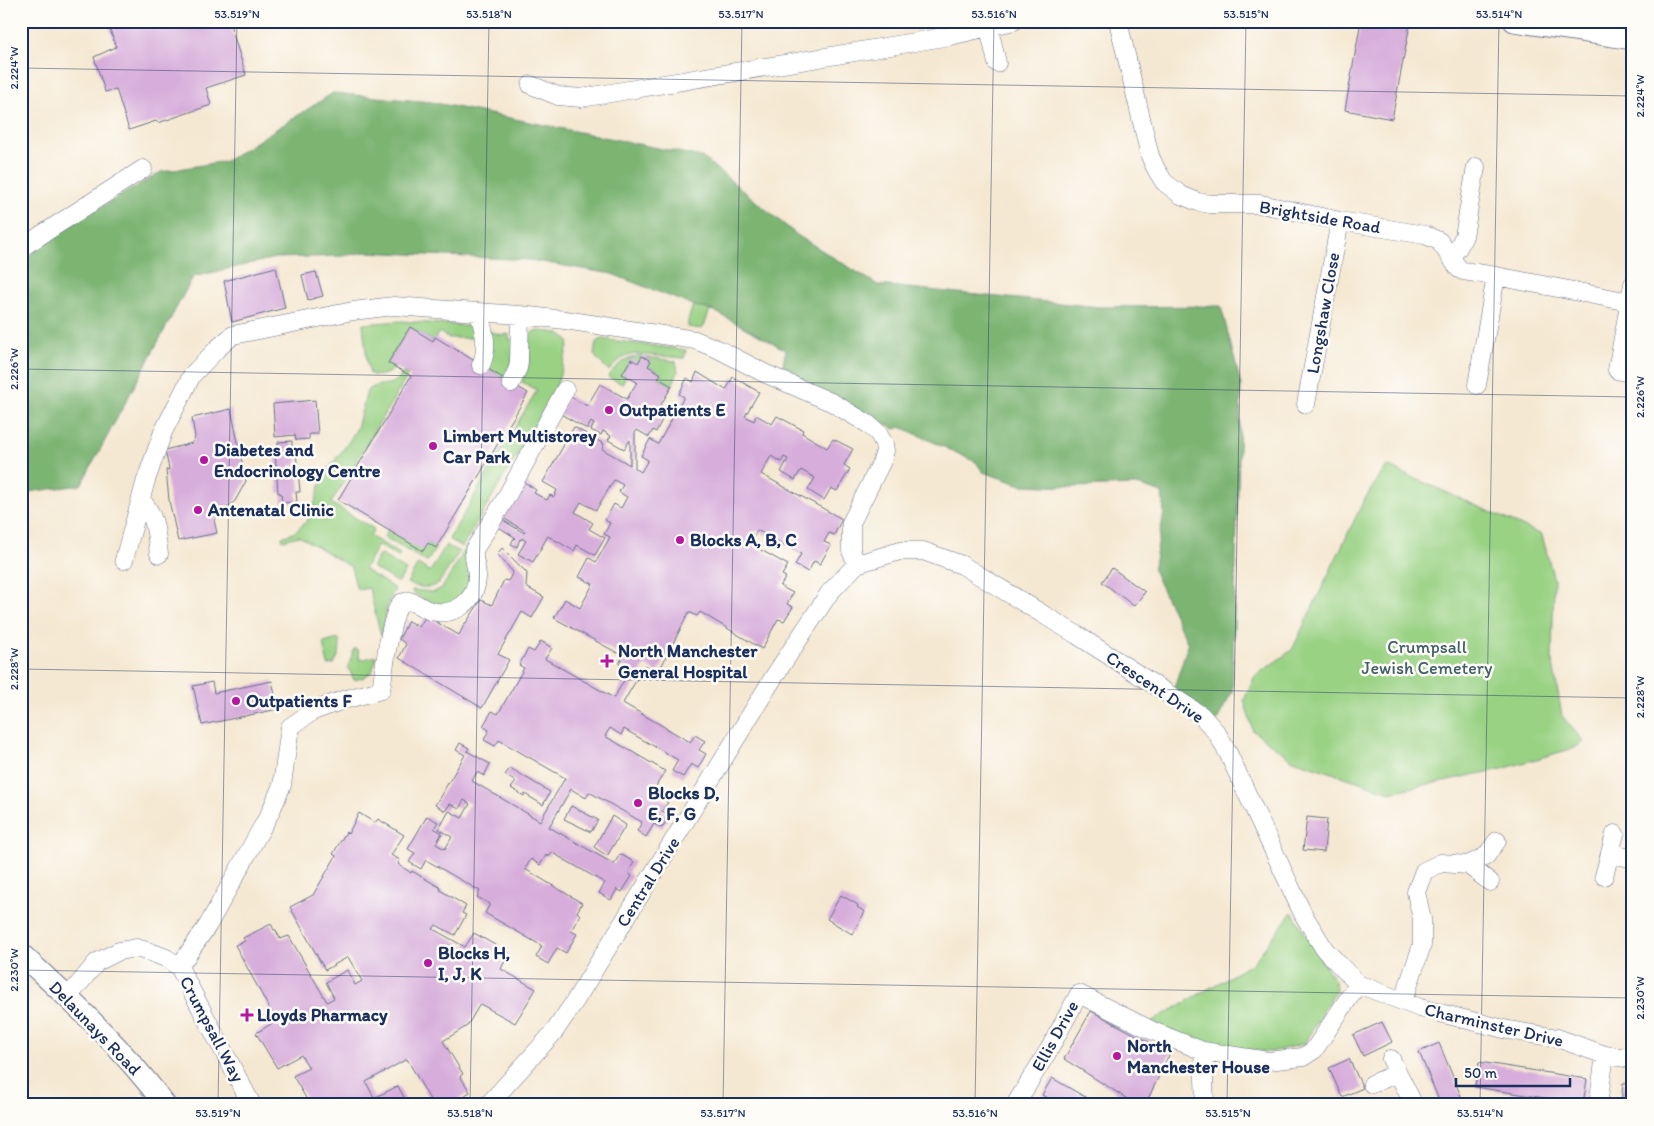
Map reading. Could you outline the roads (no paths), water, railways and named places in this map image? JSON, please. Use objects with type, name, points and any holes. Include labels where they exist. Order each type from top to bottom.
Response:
[{"type":"street","points":[[532,86],[558,96],[581,98],[950,36],[1014,21]]},
{"type":"street","name":"Brightside Road","points":[[1118,21],[1150,156],[1164,182],[1181,195],[1198,202],[1210,204],[1261,204],[1433,238],[1439,241],[1459,269],[1463,271],[1630,302]]},
{"type":"street","points":[[1514,21],[1633,39]]},
{"type":"street","points":[[989,28],[996,63]]},
{"type":"street","points":[[1450,257],[1458,248],[1464,236],[1476,167]]},
{"type":"street","points":[[21,248],[143,169]]},
{"type":"street","name":"Longshaw Close","points":[[1306,404],[1340,221]]},
{"type":"street","points":[[1477,385],[1496,276]]},
{"type":"street","points":[[1621,377],[1633,284]]},
{"type":"street","points":[[124,560],[141,500],[164,432],[192,375],[218,348],[233,335],[353,311],[386,307],[428,308],[520,315],[695,340],[833,403],[868,424],[878,433],[885,451],[882,462],[851,523],[851,551],[857,564]]},
{"type":"street","points":[[479,313],[486,346],[481,364]]},
{"type":"street","points":[[511,383],[519,361],[520,315]]},
{"type":"street","points":[[179,967],[208,925],[270,812],[282,785],[290,727],[313,711],[343,700],[381,690],[398,605],[409,601],[426,610],[439,613],[453,612],[468,602],[473,595],[477,578],[473,558],[474,550],[503,503],[565,390]]},
{"type":"street","points":[[141,500],[149,508],[155,525],[159,554]]},
{"type":"street","name":"Crescent Drive","points":[[857,564],[900,551],[923,551],[962,565],[1077,635],[1202,715],[1217,733],[1229,755],[1303,914],[1325,950],[1358,984]]},
{"type":"street","name":"Central Drive","points":[[488,1105],[554,1032],[575,1001],[775,675],[830,592],[857,564]]},
{"type":"street","points":[[1604,876],[1614,834]]},
{"type":"street","points":[[1403,1001],[1422,945],[1422,919],[1416,892],[1424,871],[1441,863],[1468,865],[1486,856],[1497,841]]},
{"type":"street","points":[[1610,853],[1633,859]]},
{"type":"street","points":[[1468,865],[1490,882]]},
{"type":"street","name":"Crumpsall Way","points":[[68,997],[97,962],[119,951],[136,948],[166,958],[179,967],[252,1105]]},
{"type":"street","name":"Delaunays Road","points":[[21,954],[68,997],[126,1057],[165,1105]]},
{"type":"street","points":[[1205,1105],[1203,1051],[1268,1061],[1303,1057],[1314,1050],[1358,984]]},
{"type":"street","name":"Charminster Drive","points":[[1358,984],[1420,1008],[1508,1030],[1557,1038],[1605,1055],[1633,1059]]},
{"type":"street","name":"Ellis Drive","points":[[1015,1105],[1054,1042],[1079,994],[1153,1031],[1203,1051]]},
{"type":"street","points":[[1598,1105],[1605,1055]]},
{"type":"street","points":[[1372,1084],[1395,1066],[1414,1105]]},
{"type":"place","name":"Outpatients E","points":[[609,410]]},
{"type":"place","name":"Limbert Multistorey Car Park","points":[[433,446]]},
{"type":"place","name":"Diabetes and Endocrinology Centre","points":[[204,460]]},
{"type":"place","name":"Antenatal Clinic","points":[[198,510]]},
{"type":"place","name":"Blocks A, B, C","points":[[680,540]]},
{"type":"place","name":"North Manchester General Hospital","points":[[607,661]]},
{"type":"place","name":"Outpatients F","points":[[236,701]]},
{"type":"place","name":"Blocks D, E, F, G","points":[[638,803]]},
{"type":"place","name":"Blocks H, I, J, K","points":[[428,963]]},
{"type":"place","name":"Lloyds Pharmacy","points":[[247,1015]]},
{"type":"place","name":"North Manchester House","points":[[1117,1056]]},
{"type":"park label","name":"Crumpsall Jewish Cemetery","points":[[1427,658]]}]
